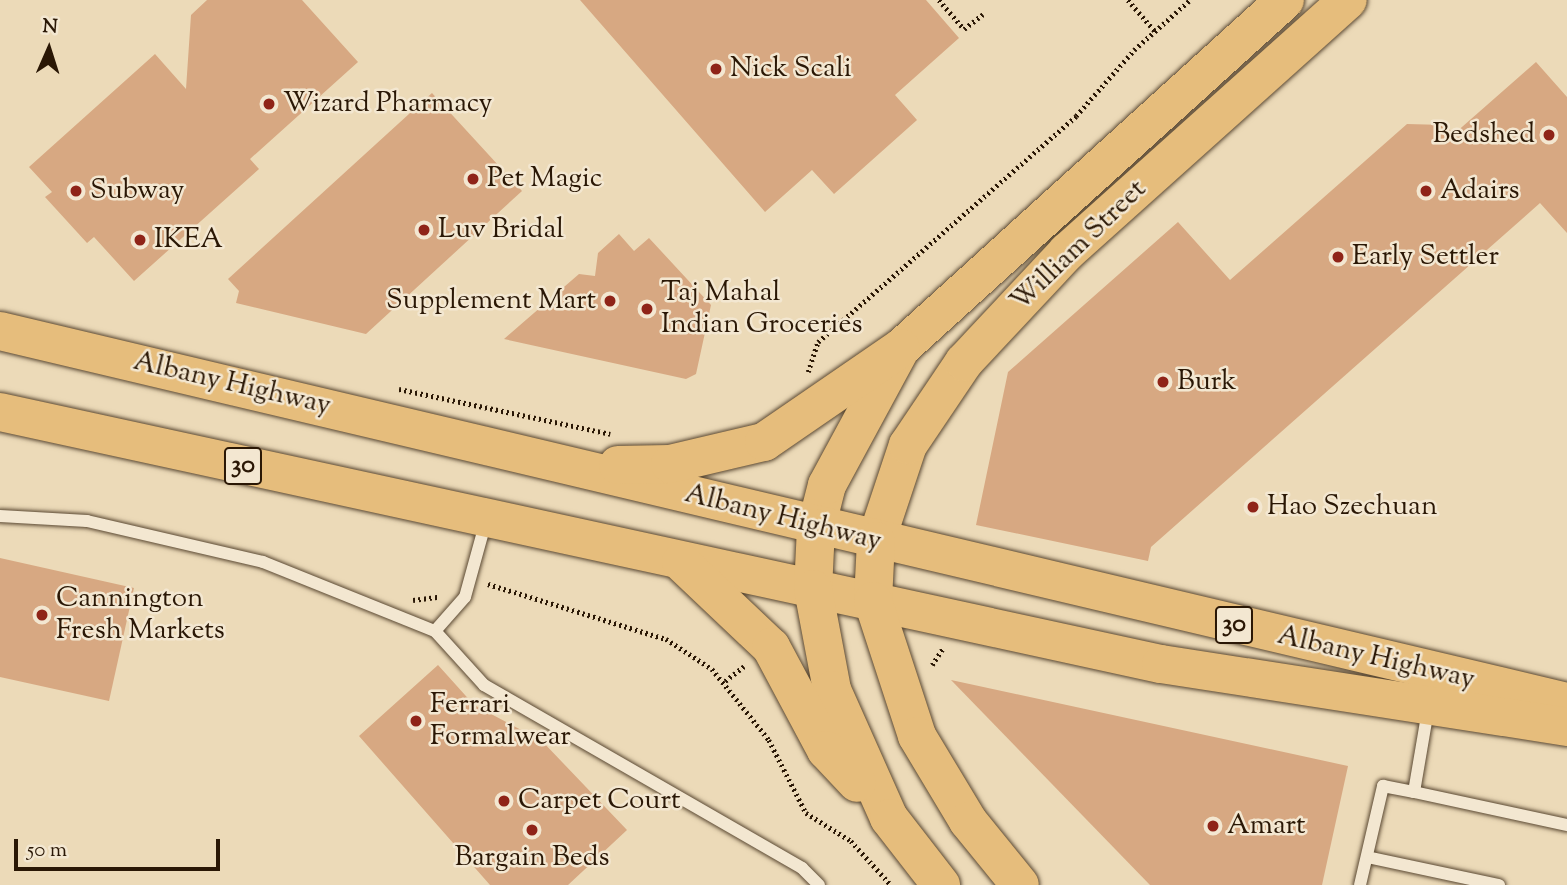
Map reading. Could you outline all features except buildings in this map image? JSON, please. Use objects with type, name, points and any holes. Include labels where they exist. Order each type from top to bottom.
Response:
[{"type":"main road","name":"William Street","points":[[889,818],[832,690],[813,589],[816,527],[827,485],[901,348],[1285,0]]},
{"type":"main road","name":"William Street","points":[[873,601],[876,541],[908,445],[964,362],[1067,252],[1348,0]]},
{"type":"main road","name":"Albany Highway","points":[[0,331],[816,527],[1567,702]]},
{"type":"main road","points":[[574,467],[670,464],[764,442],[901,348]]},
{"type":"main road","name":"Albany Highway","points":[[0,412],[486,521],[677,559],[1161,664],[1428,710],[1567,727]]},
{"type":"main road","points":[[677,559],[771,647],[826,750],[889,818],[941,885]]},
{"type":"main road","points":[[873,601],[917,736],[968,821],[1020,885]]},
{"type":"lane","points":[[0,516],[87,521],[263,562],[435,631],[484,685],[802,868],[819,885]]},
{"type":"lane","points":[[435,631],[465,597],[486,521]]},
{"type":"lane","points":[[1414,792],[1428,710]]},
{"type":"lane","points":[[1360,885],[1383,786],[1567,825]]},
{"type":"lane","points":[[1367,857],[1499,885]]},
{"type":"path","points":[[939,0],[964,29],[983,14]]},
{"type":"path","points":[[1128,0],[1155,31]]},
{"type":"path","points":[[806,378],[818,342],[1076,116],[1155,31],[1190,0]]},
{"type":"path","points":[[388,388],[619,436]]},
{"type":"path","points":[[402,596],[440,596],[454,576],[666,639],[725,681],[768,740],[806,813],[851,841],[891,885]]},
{"type":"path","points":[[932,665],[939,652]]},
{"type":"path","points":[[725,681],[751,660]]},
{"type":"place","name":"Nick Scali","points":[[716,69]]},
{"type":"place","name":"Wizard Pharmacy","points":[[269,104]]},
{"type":"place","name":"Bedshed","points":[[1549,135]]},
{"type":"place","name":"Pet Magic","points":[[473,179]]},
{"type":"place","name":"Subway","points":[[76,191]]},
{"type":"place","name":"Adairs","points":[[1426,191]]},
{"type":"place","name":"Luv Bridal","points":[[424,230]]},
{"type":"place","name":"IKEA","points":[[140,240]]},
{"type":"place","name":"Early Settler","points":[[1338,257]]},
{"type":"place","name":"Supplement Mart","points":[[610,301]]},
{"type":"place","name":"Taj Mahal Indian Groceries","points":[[647,309]]},
{"type":"place","name":"Burk","points":[[1163,382]]},
{"type":"place","name":"Hao Szechuan","points":[[1253,507]]},
{"type":"place","name":"Cannington Fresh Markets","points":[[42,615]]},
{"type":"place","name":"Ferrari Formalwear","points":[[416,721]]},
{"type":"place","name":"Carpet Court","points":[[504,801]]},
{"type":"place","name":"Amart","points":[[1213,826]]},
{"type":"place","name":"Bargain Beds","points":[[532,830]]}]
